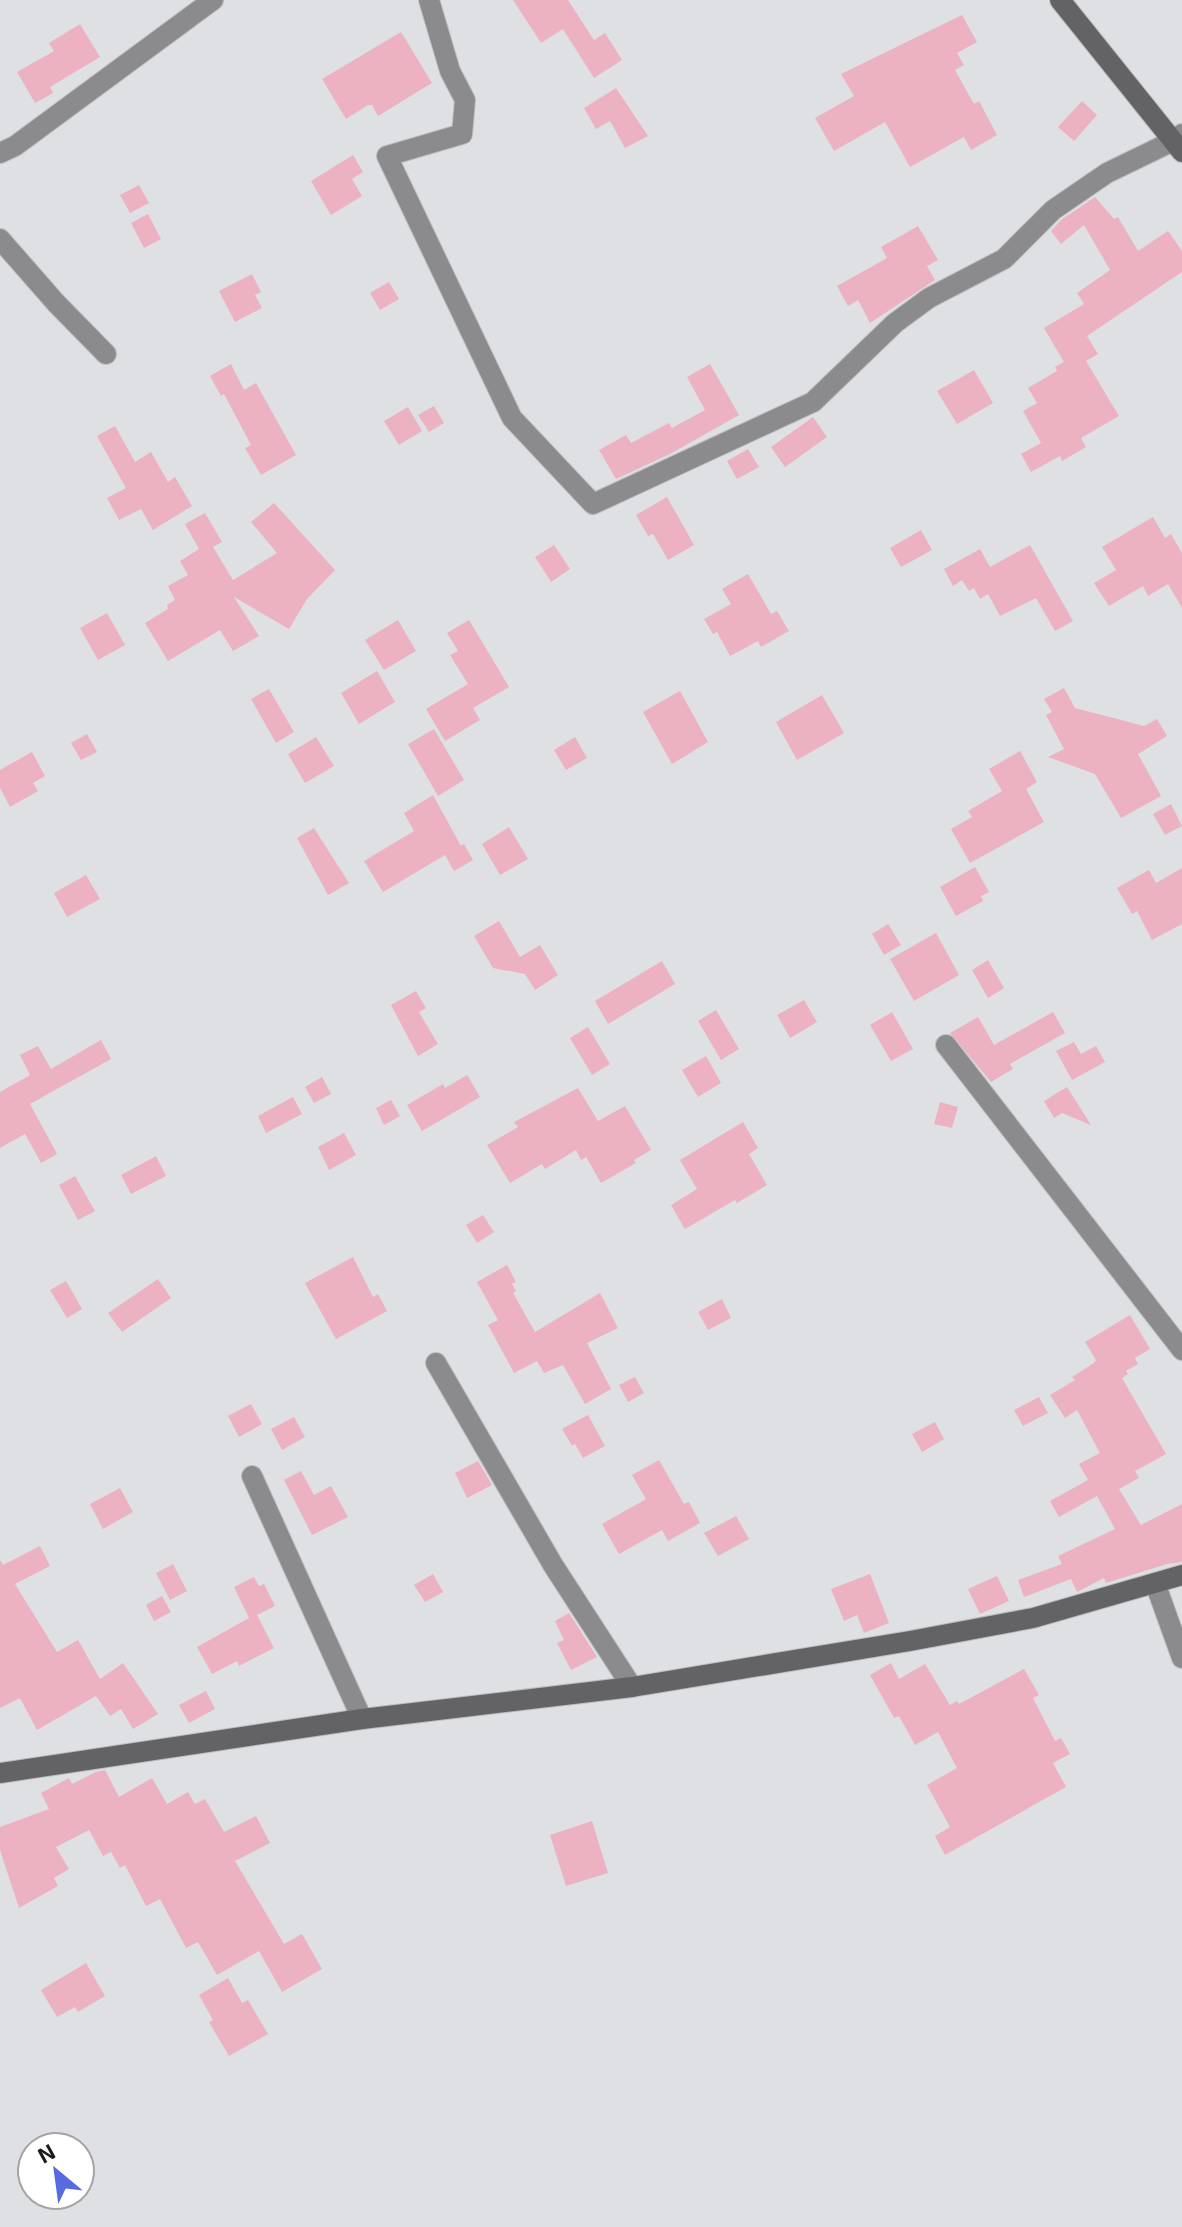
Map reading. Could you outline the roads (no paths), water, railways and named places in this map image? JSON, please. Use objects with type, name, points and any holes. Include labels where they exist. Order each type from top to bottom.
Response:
[{"type":"street","points":[[0,153],[15,146],[213,0]]},
{"type":"street","points":[[429,0],[450,71],[465,100],[462,134],[387,156],[512,418],[593,504],[813,402],[895,323],[929,298],[1004,259],[1053,210],[1107,173],[1180,142],[1060,0]]},
{"type":"street","points":[[0,239],[106,354]]},
{"type":"street","points":[[946,1045],[1182,1350]]},
{"type":"street","points":[[436,1363],[553,1565],[632,1687]]},
{"type":"street","points":[[252,1476],[362,1719]]},
{"type":"street","points":[[0,1773],[362,1719],[632,1687],[1033,1618],[1182,1575]]},
{"type":"street","points":[[1155,1583],[1182,1658]]}]
